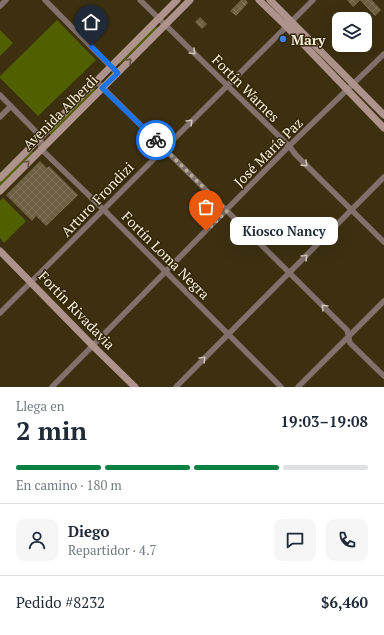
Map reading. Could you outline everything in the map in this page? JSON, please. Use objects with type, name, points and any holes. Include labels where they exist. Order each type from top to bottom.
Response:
[{"type":"main road","name":"Avenida Alberdi","points":[[0,178],[177,0]]},
{"type":"main road","name":"Avenida Alberdi","points":[[0,191],[190,0]]},
{"type":"main road","points":[[258,0],[288,24],[384,115]]},
{"type":"main road","points":[[270,0],[288,24],[384,128]]},
{"type":"main road","name":"Fortín Rivadavia","points":[[0,251],[135,387]]},
{"type":"street","points":[[0,6],[6,0]]},
{"type":"street","points":[[46,0],[118,73]]},
{"type":"street","points":[[51,5],[56,0]]},
{"type":"street","name":"Fortín Warnes","points":[[140,0],[289,146],[296,155],[384,242]]},
{"type":"street","name":"Arturo Frondizi","points":[[0,314],[313,0]]},
{"type":"street","name":"José María Paz","points":[[52,387],[227,211],[289,146],[384,54]]},
{"type":"street","points":[[96,81],[347,330],[350,343],[384,376]]},
{"type":"street","points":[[0,95],[41,137],[41,149]]},
{"type":"street","points":[[0,117],[11,106]]},
{"type":"street","name":"Fortín Loma Negra","points":[[41,149],[281,387]]},
{"type":"street","points":[[176,387],[384,177]]},
{"type":"street","points":[[298,387],[384,301]]},
{"type":"green space","points":[[57,20],[96,60],[38,116],[0,78],[0,76]]},
{"type":"green space","points":[[155,26],[158,28],[120,64],[118,62]]},
{"type":"green space","points":[[0,30],[13,43],[0,56]]},
{"type":"green space","points":[[94,88],[96,90],[52,136],[49,133]]},
{"type":"green space","points":[[32,151],[34,153],[0,187],[0,182]]},
{"type":"green space","points":[[3,198],[26,221],[4,243],[0,238],[0,201]]},
{"type":"building","points":[[241,0],[246,0],[248,3],[236,16],[230,11]]},
{"type":"building","points":[[347,0],[360,0],[353,7]]},
{"type":"building","points":[[360,0],[372,0],[381,10],[375,16]]},
{"type":"building","points":[[200,17],[207,24],[202,29],[195,22]]},
{"type":"building","points":[[40,161],[47,168],[49,166],[78,195],[46,226],[36,216],[32,221],[6,195]]},
{"type":"way so far","points":[[156,140],[227,211],[206,231]]},
{"type":"place","name":"Mary","points":[[283,39]]},
{"type":"place","name":"Kiosco Nancy","points":[[206,231]]},
{"type":"route","points":[[91,46],[118,73],[102,88],[156,140]]}]
